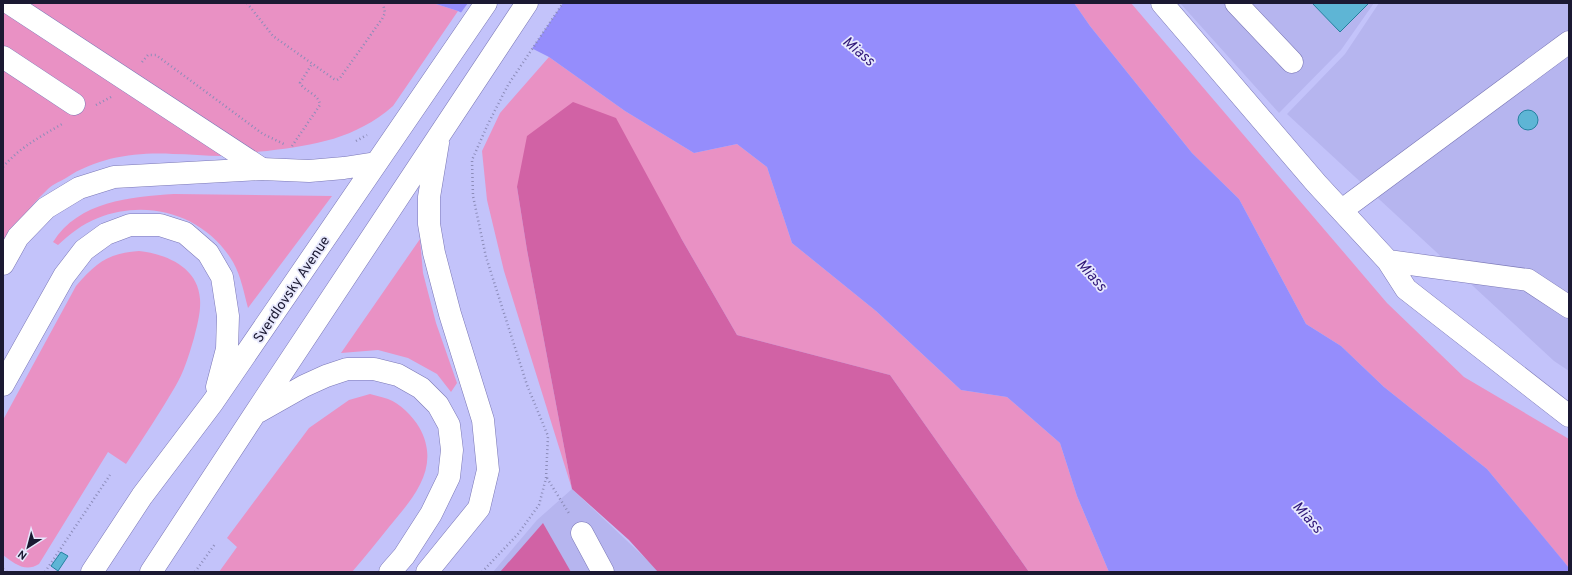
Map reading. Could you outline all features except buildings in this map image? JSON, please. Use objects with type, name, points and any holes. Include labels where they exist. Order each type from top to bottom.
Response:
[{"type":"main road","points":[[9,3],[262,169]]},
{"type":"main road","name":"Sverdlovsky Avenue","points":[[92,572],[142,496],[214,402],[486,3]]},
{"type":"main road","points":[[151,572],[527,3]]},
{"type":"main road","points":[[1162,3],[1316,183],[1388,261],[1406,289],[1569,416]]},
{"type":"main road","points":[[1236,3],[1292,62]]},
{"type":"main road","points":[[1342,210],[1569,42]]},
{"type":"main road","points":[[3,57],[74,104]]},
{"type":"main road","points":[[427,572],[479,508],[488,470],[483,420],[450,314],[434,253],[429,224],[430,197],[439,136]]},
{"type":"main road","points":[[3,264],[18,237],[46,208],[78,188],[114,177],[262,169],[309,171],[376,163]]},
{"type":"main road","points":[[3,385],[64,276],[84,250],[106,234],[130,225],[160,225],[185,233],[208,253],[222,277],[228,316],[228,349],[214,402]]},
{"type":"main road","points":[[1388,261],[1528,280],[1569,307]]},
{"type":"main road","points":[[254,415],[304,386],[326,376],[347,369],[374,369],[398,375],[422,388],[438,405],[449,425],[452,450],[450,477],[432,514],[404,556],[390,572]]},
{"type":"main road","points":[[582,533],[604,572]]},
{"type":"path","points":[[247,3],[270,33],[334,79],[339,80],[382,19],[385,13],[384,3]]},
{"type":"path","points":[[482,572],[518,534],[539,505],[546,478],[548,436],[527,385],[486,257],[473,196],[472,160],[508,85],[562,3]]},
{"type":"path","points":[[291,147],[320,106],[318,98],[302,87],[300,83],[312,64]]},
{"type":"path","points":[[45,572],[110,475]]},
{"type":"path","points":[[546,478],[582,533]]},
{"type":"path","points":[[195,572],[215,544]]},
{"type":"path","points":[[3,569],[8,572]]},
{"type":"shaded area","points":[[3,3],[433,3],[458,11],[393,106],[364,126],[334,139],[285,149],[222,156],[179,154],[131,155],[118,157],[91,165],[48,189],[28,211],[3,249]]},
{"type":"shaded area","points":[[1074,3],[1131,3],[1387,303],[1464,377],[1569,439],[1569,568],[1487,469],[1384,387],[1341,346],[1306,324],[1239,199],[1192,153],[1090,26]]},
{"type":"shaded area","points":[[1180,3],[1374,3],[1341,50],[1279,113]]},
{"type":"shaded area","points":[[1379,3],[1569,3],[1569,371],[1554,361],[1287,114],[1345,54]]},
{"type":"shaded area","points":[[549,57],[625,111],[694,153],[737,144],[767,167],[792,243],[876,311],[961,390],[1007,397],[1060,443],[1077,496],[1109,572],[1029,572],[890,375],[737,335],[681,238],[517,187],[527,250],[572,489],[504,271],[487,200],[482,151],[500,113]]},
{"type":"shaded area","points":[[573,102],[616,118],[681,238],[737,335],[890,375],[1029,572],[658,572],[629,540],[572,489],[527,250],[517,187],[527,136]]},
{"type":"shaded area","points":[[174,194],[332,196],[248,308],[236,267],[221,246],[207,232],[191,222],[174,215],[155,211],[136,210],[117,212],[98,218],[81,226],[58,245],[53,242],[64,228],[91,210],[123,200]]},
{"type":"shaded area","points":[[420,239],[423,273],[436,323],[457,383],[451,392],[437,374],[408,358],[378,350],[341,353]]},
{"type":"shaded area","points":[[139,251],[160,255],[179,264],[193,278],[198,288],[200,299],[199,314],[194,338],[186,363],[169,397],[126,464],[108,452],[39,564],[29,568],[20,566],[3,555],[3,420],[76,286],[90,271],[103,261],[119,254]]},
{"type":"shaded area","points":[[370,394],[386,398],[402,407],[419,427],[425,442],[427,455],[426,469],[422,481],[407,505],[352,572],[219,572],[237,547],[227,538],[309,428],[349,400]]},
{"type":"shaded area","points":[[572,489],[660,572],[493,572],[537,520]]},
{"type":"shaded area","points":[[543,523],[571,572],[500,572]]},
{"type":"water","name":"Miass","points":[[433,3],[1074,3],[1090,26],[1192,153],[1239,199],[1306,324],[1341,346],[1384,387],[1487,469],[1569,568],[1569,572],[1109,572],[1077,496],[1060,443],[1007,397],[961,390],[876,311],[792,243],[767,167],[737,144],[694,153],[625,111],[549,57],[458,11]]},
{"type":"pier","points":[[468,3],[563,3],[531,50],[460,14]]}]
